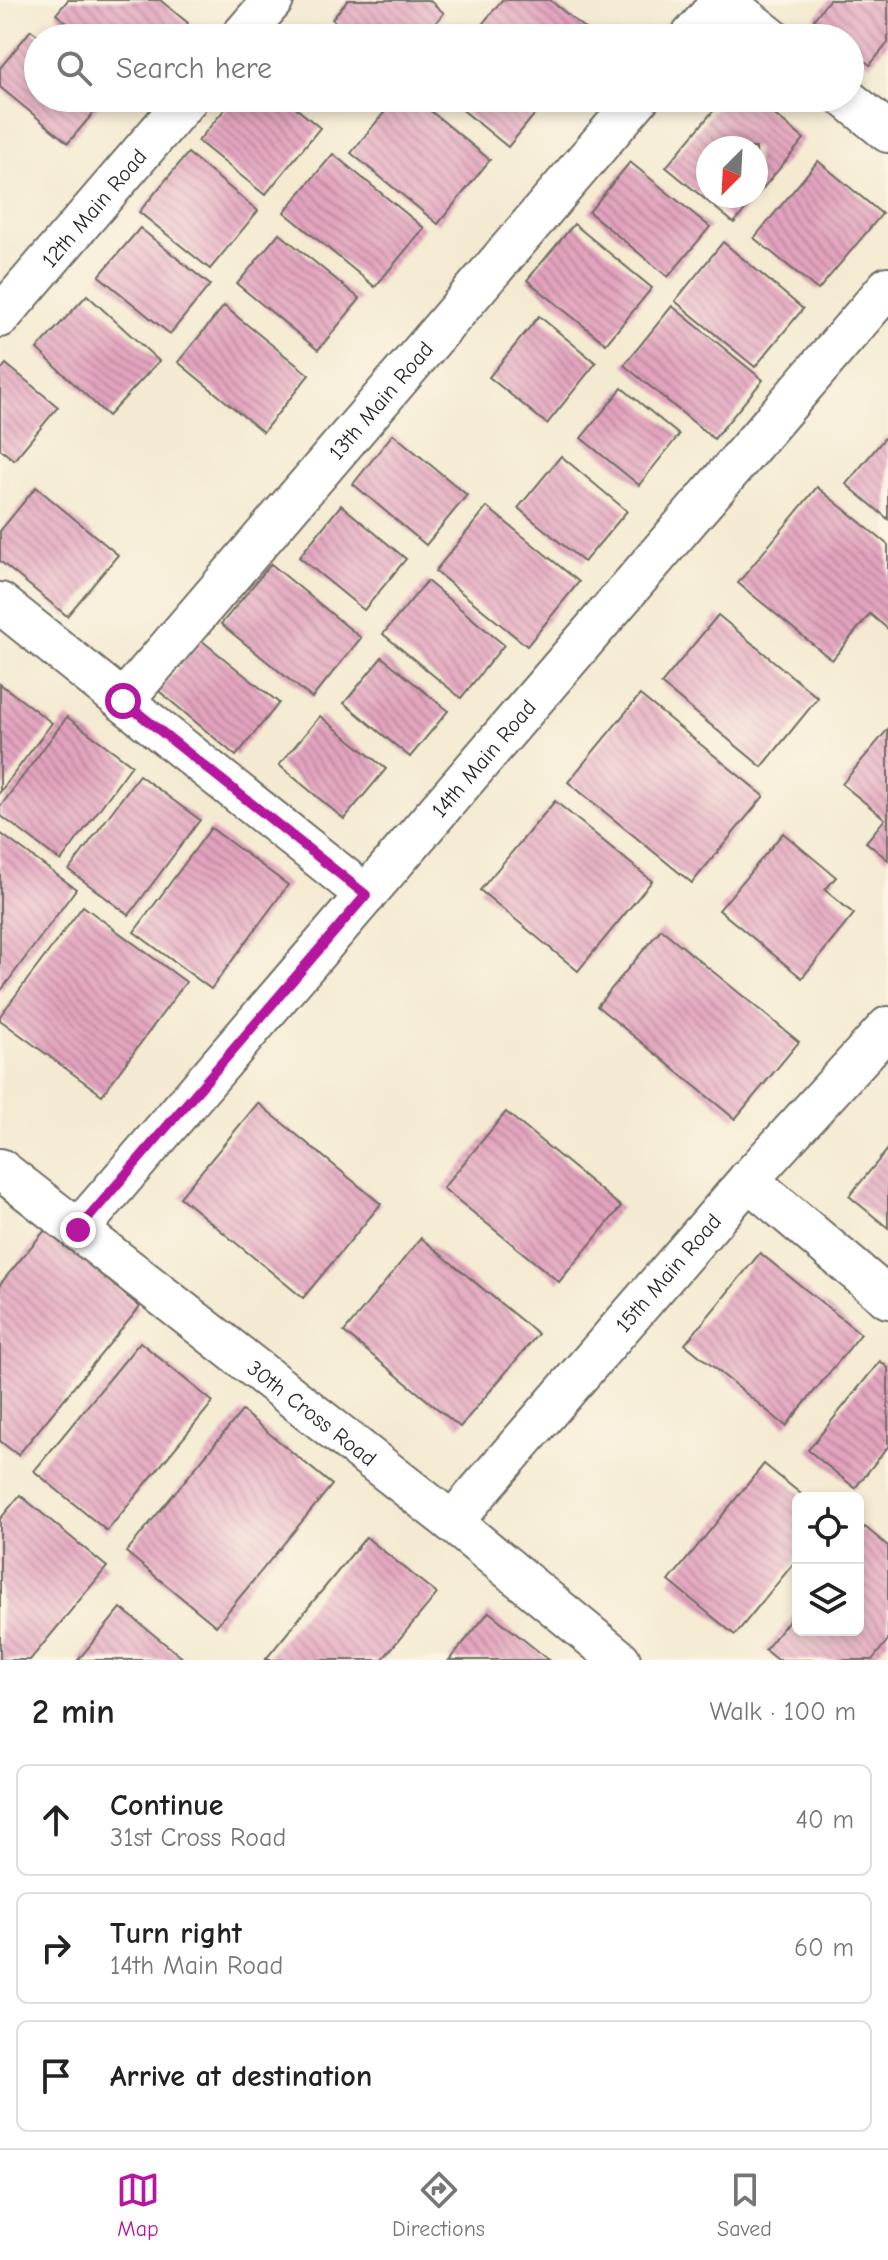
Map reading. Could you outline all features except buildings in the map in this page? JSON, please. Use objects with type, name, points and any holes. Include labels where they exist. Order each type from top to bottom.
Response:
[{"type":"street","points":[[252,24],[273,0]]},
{"type":"street","points":[[702,24],[723,0],[753,24]]},
{"type":"street","name":"12th Main Road","points":[[0,317],[176,112]]},
{"type":"street","name":"13th Main Road","points":[[123,701],[627,112]]},
{"type":"street","points":[[863,112],[888,132]]},
{"type":"street","name":"14th Main Road","points":[[78,1230],[888,287]]},
{"type":"street","points":[[0,603],[366,895]]},
{"type":"street","name":"15th Main Road","points":[[452,1522],[748,1180],[888,1027]]},
{"type":"street","name":"30th Cross Road","points":[[1,1172],[452,1522],[620,1660]]},
{"type":"street","points":[[748,1180],[888,1298]]},
{"type":"route","points":[[78,1230],[366,895],[123,701]]}]
